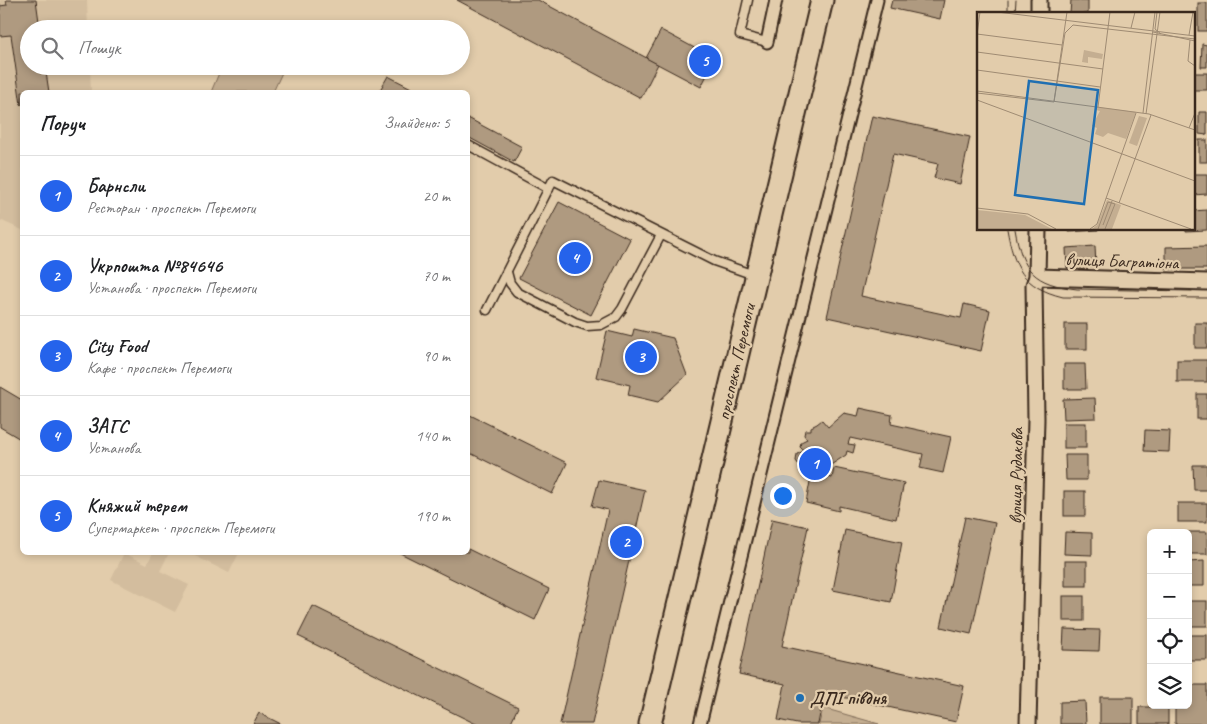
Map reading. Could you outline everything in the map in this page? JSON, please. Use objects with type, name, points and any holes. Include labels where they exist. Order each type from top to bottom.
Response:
[{"type":"main road","name":"проспект Перемоги","points":[[650,724],[822,0]]},
{"type":"street","points":[[767,42],[776,0]]},
{"type":"street","points":[[700,724],[877,0]]},
{"type":"street","name":"вулиця Рудакова","points":[[1028,724],[1036,419],[1034,285],[1037,277],[1038,230]]},
{"type":"street","name":"вулиця Багратіона","points":[[1037,277],[1207,282]]},
{"type":"lane","points":[[748,0],[740,35],[767,42]]},
{"type":"lane","points":[[470,146],[549,189]]},
{"type":"lane","points":[[487,310],[553,180],[714,261],[756,276]]},
{"type":"lane","points":[[507,272],[510,283],[517,292],[575,322],[587,326],[601,326],[616,317],[622,309],[661,235]]},
{"type":"shaded area","points":[[0,0],[87,0],[88,20],[20,20],[20,75],[90,75],[91,90],[20,90],[20,229],[0,220]]},
{"type":"shaded area","points":[[218,75],[281,75],[274,90],[212,90]]},
{"type":"shaded area","points":[[123,555],[128,555],[147,564],[152,555],[168,555],[160,571],[189,585],[175,612],[111,580]]},
{"type":"shaded area","points":[[193,555],[238,555],[229,573]]},
{"type":"shaded area","points":[[823,708],[879,724],[819,724]]},
{"type":"building","points":[[6,0],[36,0],[39,20],[20,20],[20,75],[46,75],[49,90],[20,90],[20,98],[11,35],[0,36],[0,6],[7,5]]},
{"type":"building","points":[[457,0],[538,0],[658,64],[641,98]]},
{"type":"building","points":[[892,0],[944,0],[940,19],[890,8]]},
{"type":"building","points":[[1071,0],[1088,0],[1088,12],[1070,12]]},
{"type":"building","points":[[1198,3],[1207,3],[1207,31],[1198,31]]},
{"type":"building","points":[[661,30],[715,59],[701,87],[646,58]]},
{"type":"building","points":[[1202,44],[1207,45],[1207,67],[1201,67]]},
{"type":"building","points":[[1194,73],[1207,73],[1207,90],[1194,90]]},
{"type":"building","points":[[388,76],[415,90],[380,90]]},
{"type":"building","points":[[1199,112],[1207,112],[1207,135],[1199,134]]},
{"type":"building","points":[[872,116],[970,137],[960,184],[934,178],[938,164],[893,154],[861,296],[961,318],[964,304],[990,310],[981,351],[827,317]]},
{"type":"building","points":[[470,119],[522,147],[514,162],[470,138]]},
{"type":"building","points":[[1199,140],[1207,140],[1207,162],[1199,162]]},
{"type":"building","points":[[1194,174],[1207,174],[1207,194],[1194,195]]},
{"type":"building","points":[[559,202],[630,239],[591,315],[519,278]]},
{"type":"building","points":[[1207,210],[1207,230],[1186,231],[1194,230],[1194,211]]},
{"type":"building","points":[[1069,230],[1098,230],[1069,232]]},
{"type":"building","points":[[1095,246],[1096,266],[1067,268],[1066,248]]},
{"type":"building","points":[[1207,246],[1207,269],[1166,269],[1166,247]]},
{"type":"building","points":[[1195,323],[1207,323],[1207,348],[1195,348]]},
{"type":"building","points":[[1065,324],[1087,324],[1087,349],[1065,349]]},
{"type":"building","points":[[634,329],[673,338],[687,375],[658,402],[628,395],[630,385],[596,377],[607,331],[632,337]]},
{"type":"building","points":[[1177,360],[1207,360],[1207,382],[1177,382]]},
{"type":"building","points":[[1064,364],[1085,364],[1086,389],[1064,389]]},
{"type":"building","points":[[0,387],[20,399],[20,439],[0,427]]},
{"type":"building","points":[[1197,394],[1207,394],[1207,419],[1197,419]]},
{"type":"building","points":[[1095,398],[1096,418],[1064,419],[1063,399]]},
{"type":"building","points":[[860,408],[892,415],[891,424],[951,437],[943,473],[920,468],[923,454],[850,438],[848,444],[855,445],[853,453],[847,451],[846,455],[817,474],[832,478],[834,468],[904,483],[896,519],[839,506],[839,511],[806,503],[812,471],[802,469],[796,461],[797,454],[804,451],[800,447],[801,442],[807,439],[804,435],[805,430],[811,430],[811,427],[822,420],[828,427],[844,413],[858,416]]},
{"type":"building","points":[[470,415],[567,463],[552,494],[470,453]]},
{"type":"building","points":[[1064,423],[1086,423],[1086,448],[1064,448]]},
{"type":"building","points":[[1145,430],[1170,431],[1169,452],[1144,451]]},
{"type":"building","points":[[1065,455],[1087,455],[1087,480],[1066,480]]},
{"type":"building","points":[[1193,465],[1207,465],[1207,490],[1194,490]]},
{"type":"building","points":[[599,480],[645,490],[592,724],[560,724],[608,510],[592,506]]},
{"type":"building","points":[[1064,491],[1085,491],[1085,516],[1064,516]]},
{"type":"building","points":[[1178,503],[1207,503],[1207,522],[1178,522]]},
{"type":"building","points":[[965,517],[995,523],[971,634],[941,627]]},
{"type":"building","points":[[772,519],[808,527],[782,646],[964,686],[956,722],[824,693],[818,724],[797,724],[778,720],[785,684],[739,674]]},
{"type":"building","points":[[845,530],[902,542],[891,602],[833,590]]},
{"type":"building","points":[[1065,532],[1092,533],[1092,555],[1064,554]]},
{"type":"building","points":[[1192,532],[1207,532],[1207,554],[1192,554]]},
{"type":"building","points":[[470,550],[549,589],[535,620],[404,555],[470,555]]},
{"type":"building","points":[[1065,561],[1087,561],[1087,586],[1065,586]]},
{"type":"building","points":[[1204,561],[1204,586],[1192,586],[1192,562]]},
{"type":"building","points":[[1063,596],[1084,596],[1084,621],[1063,621]]},
{"type":"building","points":[[1192,601],[1207,601],[1207,626],[1192,626]]},
{"type":"building","points":[[313,606],[518,707],[510,724],[476,724],[298,636]]},
{"type":"building","points":[[1064,629],[1100,630],[1099,651],[1063,650]]},
{"type":"building","points":[[1192,635],[1207,635],[1207,660],[1192,660]]},
{"type":"building","points":[[1192,685],[1207,685],[1207,724],[1175,724],[1175,709],[1192,709]]},
{"type":"building","points":[[1100,697],[1133,697],[1133,724],[1100,724]]},
{"type":"building","points":[[1085,701],[1086,724],[1060,724],[1060,702]]},
{"type":"building","points":[[1139,707],[1168,709],[1168,724],[1139,724]]},
{"type":"building","points":[[259,713],[281,724],[253,724]]},
{"type":"tram line","points":[[1008,0],[1008,12]]},
{"type":"tram line","points":[[1015,12],[1016,0]]},
{"type":"tram line","points":[[1007,230],[1013,254],[1022,274],[1038,288],[1049,293],[1063,297],[1207,298]]},
{"type":"tram line","points":[[1015,230],[1026,265],[1040,279],[1050,283],[1077,289],[1192,291]]},
{"type":"place","name":"Княжий терем","points":[[705,61]]},
{"type":"place","name":"ЗАГС","points":[[575,258]]},
{"type":"place","name":"City Food","points":[[641,357]]},
{"type":"place","name":"Барнсли","points":[[815,464]]},
{"type":"place","name":"Укрпошта №84646","points":[[626,542]]},
{"type":"place","name":"ДПІ півдня","points":[[800,698]]}]
